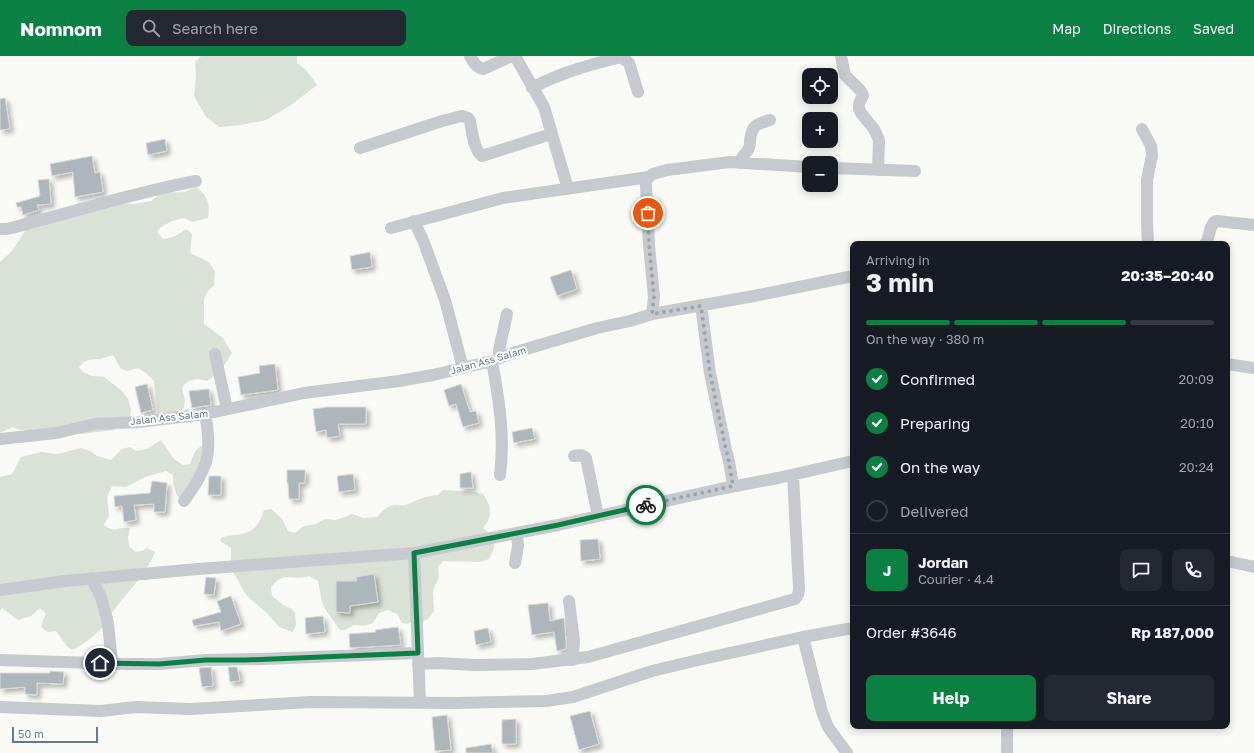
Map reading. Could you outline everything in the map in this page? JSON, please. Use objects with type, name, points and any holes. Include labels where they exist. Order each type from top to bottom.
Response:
[{"type":"street","points":[[470,56],[474,64],[483,69],[514,56],[544,107],[568,188]]},
{"type":"street","points":[[532,88],[556,76],[623,56],[629,62],[638,92]]},
{"type":"street","points":[[842,56],[845,76],[860,90],[863,95],[859,104],[861,113],[874,129],[879,140],[878,170]]},
{"type":"street","points":[[360,148],[462,116],[468,118],[470,121],[476,148],[478,153],[482,156],[551,134]]},
{"type":"street","points":[[740,163],[742,156],[750,147],[752,130],[755,126],[770,120]]},
{"type":"street","points":[[1142,129],[1151,146],[1152,155],[1147,180],[1148,241]]},
{"type":"street","points":[[391,228],[503,198],[649,177],[653,174],[667,170],[724,163],[802,167]]},
{"type":"street","points":[[838,168],[915,171]]},
{"type":"street","points":[[649,177],[646,182],[646,186],[649,245],[654,297],[652,314]]},
{"type":"street","points":[[0,229],[14,227],[168,186],[196,181]]},
{"type":"street","points":[[414,221],[423,240],[445,300],[463,368]]},
{"type":"street","points":[[1207,241],[1214,222],[1217,221],[1254,225]]},
{"type":"street","name":"Jalan Ass Salam","points":[[0,439],[56,433],[95,424],[139,422],[206,414],[304,393],[399,381],[496,360],[512,353],[597,328],[618,324],[652,314],[754,296],[850,277]]},
{"type":"street","points":[[701,306],[710,373],[733,486]]},
{"type":"street","points":[[500,476],[502,460],[502,431],[496,360],[507,314]]},
{"type":"street","points":[[215,354],[227,409]]},
{"type":"street","points":[[1230,364],[1254,368]]},
{"type":"street","points":[[184,501],[194,488],[207,463],[209,441],[206,414]]},
{"type":"street","points":[[574,456],[581,455],[586,458],[598,516]]},
{"type":"street","points":[[0,590],[65,580],[414,553],[517,533],[850,462]]},
{"type":"street","points":[[0,660],[159,664],[206,660],[418,659],[439,663],[474,665],[532,664],[588,657],[795,599],[798,595],[799,589],[793,475]]},
{"type":"street","points":[[515,563],[518,546],[517,533]]},
{"type":"street","points":[[414,553],[420,702]]},
{"type":"street","points":[[1230,562],[1254,567]]},
{"type":"street","points":[[91,578],[101,596],[108,623],[112,664]]},
{"type":"street","points":[[569,601],[574,637],[572,660]]},
{"type":"street","points":[[0,707],[101,711],[136,707],[190,709],[312,702],[530,702],[573,697],[652,671],[803,636],[850,628]]},
{"type":"street","points":[[803,636],[822,712],[828,727],[847,753]]},
{"type":"street","points":[[1007,729],[1007,753]]},
{"type":"shaded area","points":[[201,56],[297,56],[297,63],[306,70],[317,85],[291,105],[266,120],[241,125],[219,127],[206,117],[194,96],[196,77],[195,62]]},
{"type":"shaded area","points":[[196,187],[206,197],[209,208],[208,218],[192,222],[184,218],[172,221],[161,227],[157,232],[163,239],[175,236],[186,229],[192,234],[190,253],[209,262],[215,272],[214,285],[208,291],[204,299],[204,324],[223,338],[232,353],[221,369],[215,376],[207,381],[200,379],[193,380],[184,385],[182,388],[185,401],[184,408],[175,417],[158,415],[154,381],[146,373],[138,368],[127,371],[121,369],[113,355],[100,359],[89,360],[84,362],[79,367],[83,372],[92,376],[104,377],[122,391],[128,399],[131,409],[130,419],[126,423],[114,430],[81,434],[20,430],[13,427],[0,433],[0,262],[12,251],[29,225],[109,202],[134,204],[151,201],[161,193],[185,192]]},
{"type":"shaded area","points":[[161,440],[174,459],[183,465],[190,464],[197,449],[203,445],[207,444],[214,452],[185,500],[177,496],[173,482],[173,475],[166,471],[145,477],[126,487],[112,486],[107,497],[109,515],[104,525],[111,529],[130,528],[128,537],[129,547],[136,552],[147,548],[155,552],[147,568],[112,612],[102,628],[80,646],[72,650],[67,646],[56,631],[47,632],[41,627],[46,614],[40,608],[31,616],[18,620],[2,608],[0,611],[0,477],[12,474],[21,457],[41,452],[57,454],[81,448],[90,451],[97,456],[111,460],[122,449],[130,447],[136,451],[147,449]]},
{"type":"shaded area","points":[[443,490],[483,494],[490,507],[490,515],[483,528],[491,535],[494,546],[489,559],[480,562],[443,561],[438,567],[439,577],[433,591],[434,611],[428,619],[421,622],[412,621],[408,624],[402,623],[397,614],[388,610],[379,613],[373,623],[364,626],[354,625],[345,630],[340,630],[325,609],[322,602],[318,581],[309,576],[280,579],[271,587],[272,596],[283,605],[292,609],[295,613],[296,625],[293,632],[279,627],[267,613],[247,596],[230,567],[231,548],[220,541],[222,537],[249,532],[257,525],[264,510],[271,509],[282,519],[288,531],[295,533],[304,526],[316,524],[325,519],[336,520],[353,514],[363,518],[377,517],[387,507],[406,505],[419,499],[438,495]]},
{"type":"building","points":[[5,98],[10,129],[0,130],[0,99]]},
{"type":"building","points":[[165,139],[167,151],[148,155],[146,143]]},
{"type":"building","points":[[92,156],[95,173],[100,172],[103,192],[75,197],[73,172],[52,176],[50,164]]},
{"type":"building","points":[[49,179],[51,204],[37,205],[39,210],[23,215],[21,207],[17,207],[16,203],[40,196],[38,180]]},
{"type":"building","points":[[370,252],[372,267],[352,270],[350,256]]},
{"type":"building","points":[[571,270],[577,289],[557,296],[550,277]]},
{"type":"building","points":[[275,364],[278,390],[241,395],[238,377],[260,373],[259,366]]},
{"type":"building","points":[[147,384],[153,410],[141,413],[135,387]]},
{"type":"building","points":[[461,384],[470,412],[476,411],[479,423],[463,427],[456,404],[449,406],[444,390]]},
{"type":"building","points":[[209,389],[211,405],[192,408],[189,391]]},
{"type":"building","points":[[328,407],[366,407],[366,424],[338,424],[340,436],[327,438],[326,430],[316,432],[313,409]]},
{"type":"building","points":[[532,428],[535,439],[514,443],[512,432]]},
{"type":"building","points":[[287,470],[305,470],[305,483],[299,483],[299,499],[289,499]]},
{"type":"building","points":[[471,472],[473,488],[460,488],[460,474]]},
{"type":"building","points":[[353,474],[355,490],[339,492],[337,476]]},
{"type":"building","points":[[209,476],[221,476],[221,495],[208,495]]},
{"type":"building","points":[[152,481],[167,483],[165,512],[154,512],[154,504],[134,505],[136,520],[124,522],[122,506],[115,507],[114,496],[150,493]]},
{"type":"building","points":[[598,539],[600,559],[581,561],[580,540]]},
{"type":"building","points":[[374,574],[378,602],[350,606],[350,613],[336,612],[336,581],[357,581],[356,577]]},
{"type":"building","points":[[206,577],[216,578],[214,595],[204,594]]},
{"type":"building","points":[[231,596],[241,624],[221,631],[219,622],[194,626],[192,620],[221,612],[217,601]]},
{"type":"building","points":[[548,603],[550,621],[564,618],[566,649],[557,651],[554,632],[532,635],[528,605]]},
{"type":"building","points":[[323,616],[325,632],[306,634],[305,618]]},
{"type":"building","points":[[398,627],[401,645],[350,648],[349,634],[376,632],[375,630]]},
{"type":"building","points":[[488,628],[491,642],[476,645],[474,631]]},
{"type":"building","points":[[211,667],[213,686],[202,687],[199,668]]},
{"type":"building","points":[[228,667],[237,667],[240,681],[230,682]]},
{"type":"building","points":[[50,671],[64,672],[63,684],[37,683],[37,695],[25,694],[25,687],[0,689],[0,673],[50,673]]},
{"type":"building","points":[[590,711],[599,744],[579,750],[570,716]]},
{"type":"building","points":[[447,715],[451,750],[435,751],[432,717]]},
{"type":"building","points":[[516,719],[516,744],[502,744],[502,720]]},
{"type":"building","points":[[491,744],[493,753],[466,753],[466,748]]},
{"type":"way so far","points":[[646,505],[733,486],[710,373],[701,306],[652,314],[654,297],[649,245],[648,213]]},
{"type":"route","points":[[100,663],[159,664],[206,660],[246,660],[418,653],[414,553],[558,525],[646,505]]}]
